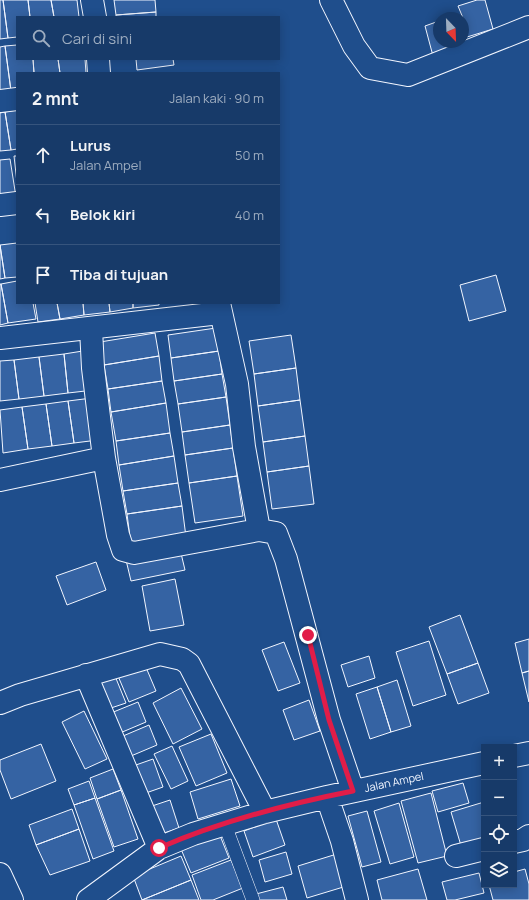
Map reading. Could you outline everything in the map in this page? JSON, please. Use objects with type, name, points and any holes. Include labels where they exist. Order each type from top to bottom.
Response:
[{"type":"street","points":[[92,0],[95,16]]},
{"type":"street","points":[[331,0],[354,46],[370,68],[408,75],[529,27]]},
{"type":"street","points":[[98,60],[99,72]]},
{"type":"street","points":[[0,101],[16,99]]},
{"type":"street","points":[[0,205],[16,202]]},
{"type":"street","points":[[0,338],[91,329],[219,308],[237,384],[244,447],[259,530]]},
{"type":"street","points":[[91,329],[93,368],[104,458],[118,535],[123,550],[134,553],[259,530],[276,533],[286,559],[329,720],[353,791]]},
{"type":"street","points":[[0,480],[104,458]]},
{"type":"street","points":[[0,703],[20,695],[160,654],[182,659],[189,664],[265,812]]},
{"type":"street","points":[[86,675],[159,848]]},
{"type":"street","points":[[517,755],[529,753]]},
{"type":"street","name":"Jalan Ampel","points":[[88,900],[159,848],[193,834],[265,812],[327,796],[481,764]]},
{"type":"street","points":[[327,796],[342,841],[357,900]]},
{"type":"street","points":[[517,841],[523,840],[529,836]]},
{"type":"street","points":[[456,856],[481,850]]},
{"type":"street","points":[[0,874],[12,900]]},
{"type":"lane","points":[[225,825],[253,900]]},
{"type":"building","points":[[0,0],[3,0],[8,38],[0,39]]},
{"type":"building","points":[[3,0],[28,0],[30,16],[16,16],[16,37],[8,38]]},
{"type":"building","points":[[28,0],[51,0],[54,16],[30,16]]},
{"type":"building","points":[[51,0],[77,0],[79,16],[54,16]]},
{"type":"building","points":[[114,0],[155,0],[156,12],[116,15]]},
{"type":"building","points":[[477,0],[485,0],[493,29],[469,36],[469,12],[460,12],[458,6]]},
{"type":"building","points":[[156,12],[156,16],[116,15]]},
{"type":"building","points":[[433,23],[433,48],[454,48],[455,50],[433,56],[425,26]]},
{"type":"building","points":[[16,45],[16,60],[33,60],[34,72],[16,72],[16,90],[11,91],[5,46]]},
{"type":"building","points":[[5,46],[11,91],[0,92],[0,47]]},
{"type":"building","points":[[33,60],[58,60],[60,72],[34,72]]},
{"type":"building","points":[[58,60],[85,60],[86,72],[60,72]]},
{"type":"building","points":[[136,60],[173,60],[174,65],[137,70]]},
{"type":"building","points":[[16,110],[16,149],[11,150],[5,112]]},
{"type":"building","points":[[5,112],[11,150],[0,151],[0,113]]},
{"type":"building","points":[[14,156],[16,156],[16,174]]},
{"type":"building","points":[[10,159],[16,197],[0,199],[0,160]]},
{"type":"building","points":[[16,243],[16,277],[5,278],[0,245]]},
{"type":"building","points":[[0,245],[5,278],[0,279]]},
{"type":"building","points":[[496,275],[506,311],[469,321],[460,285]]},
{"type":"building","points":[[16,281],[16,304],[33,304],[36,319],[8,323],[1,284]]},
{"type":"building","points":[[0,284],[8,323],[0,325]]},
{"type":"building","points":[[35,304],[57,304],[60,319],[38,322]]},
{"type":"building","points":[[57,304],[83,304],[84,315],[60,319]]},
{"type":"building","points":[[83,304],[109,304],[110,312],[84,315]]},
{"type":"building","points":[[109,304],[133,304],[133,308],[110,312]]},
{"type":"building","points":[[133,304],[159,304],[159,305],[133,308]]},
{"type":"building","points":[[216,328],[219,351],[171,358],[168,335]]},
{"type":"building","points":[[155,333],[159,356],[104,365],[100,342]]},
{"type":"building","points":[[291,335],[296,368],[254,374],[249,341]]},
{"type":"building","points":[[89,350],[94,390],[68,393],[64,354]]},
{"type":"building","points":[[219,351],[222,374],[174,381],[171,358]]},
{"type":"building","points":[[64,354],[68,393],[44,396],[39,357]]},
{"type":"building","points":[[159,356],[162,381],[108,389],[104,365]]},
{"type":"building","points":[[39,357],[44,396],[19,399],[14,360]]},
{"type":"building","points":[[14,360],[19,399],[0,401],[0,361]]},
{"type":"building","points":[[296,368],[300,400],[258,406],[254,374]]},
{"type":"building","points":[[222,374],[226,397],[178,404],[174,381]]},
{"type":"building","points":[[162,381],[166,403],[111,412],[108,389]]},
{"type":"building","points":[[226,397],[230,425],[182,432],[178,404]]},
{"type":"building","points":[[92,398],[98,440],[74,443],[68,401]]},
{"type":"building","points":[[300,400],[305,436],[263,442],[258,406]]},
{"type":"building","points":[[68,401],[74,443],[52,446],[46,404]]},
{"type":"building","points":[[166,403],[170,433],[116,441],[111,412]]},
{"type":"building","points":[[46,404],[52,446],[28,449],[22,407]]},
{"type":"building","points":[[22,407],[28,449],[3,453],[0,410]]},
{"type":"building","points":[[230,425],[233,448],[185,455],[182,432]]},
{"type":"building","points":[[170,433],[174,456],[119,465],[116,441]]},
{"type":"building","points":[[305,436],[309,466],[267,472],[263,442]]},
{"type":"building","points":[[233,448],[237,476],[189,483],[185,455]]},
{"type":"building","points":[[174,456],[178,483],[123,491],[119,465]]},
{"type":"building","points":[[309,466],[314,504],[272,509],[267,472]]},
{"type":"building","points":[[237,476],[243,516],[195,523],[189,483]]},
{"type":"building","points":[[178,483],[182,506],[127,514],[123,491]]},
{"type":"building","points":[[182,506],[186,537],[131,545],[127,514]]},
{"type":"building","points":[[180,549],[185,570],[131,581],[126,560]]},
{"type":"building","points":[[96,562],[106,590],[67,605],[56,576]]},
{"type":"building","points":[[175,579],[184,625],[150,631],[142,586]]},
{"type":"building","points":[[460,615],[478,663],[447,674],[429,627]]},
{"type":"building","points":[[529,639],[529,671],[522,673],[515,643]]},
{"type":"building","points":[[429,641],[446,695],[413,706],[396,652]]},
{"type":"building","points":[[284,642],[300,683],[278,691],[262,650]]},
{"type":"building","points":[[369,656],[375,678],[348,687],[341,665]]},
{"type":"building","points":[[478,663],[489,693],[458,704],[447,674]]},
{"type":"building","points":[[145,665],[156,691],[129,702],[118,676]]},
{"type":"building","points":[[529,671],[529,702],[522,673]]},
{"type":"building","points":[[115,676],[126,703],[108,709],[98,683]]},
{"type":"building","points":[[397,680],[411,726],[391,732],[377,687]]},
{"type":"building","points":[[377,687],[391,732],[370,739],[356,694]]},
{"type":"building","points":[[181,688],[202,729],[173,744],[153,703]]},
{"type":"building","points":[[309,700],[320,731],[294,740],[283,710]]},
{"type":"building","points":[[138,702],[146,722],[120,733],[111,713]]},
{"type":"building","points":[[84,711],[107,759],[85,769],[62,722]]},
{"type":"building","points":[[149,725],[157,745],[131,756],[123,736]]},
{"type":"building","points":[[211,734],[227,773],[196,786],[179,747]]},
{"type":"building","points":[[41,744],[56,781],[11,799],[0,770],[0,760]]},
{"type":"building","points":[[172,746],[188,781],[171,789],[154,754]]},
{"type":"building","points":[[153,759],[163,787],[143,794],[133,766]]},
{"type":"building","points":[[113,769],[121,790],[97,799],[90,778]]},
{"type":"building","points":[[231,779],[240,806],[198,819],[190,792]]},
{"type":"building","points":[[89,781],[95,798],[74,805],[68,789]]},
{"type":"building","points":[[463,783],[469,803],[438,812],[432,791]]},
{"type":"building","points":[[121,790],[138,839],[114,847],[97,799]]},
{"type":"building","points":[[431,793],[447,856],[418,863],[401,801]]},
{"type":"building","points":[[95,798],[114,851],[93,859],[74,805]]},
{"type":"building","points":[[170,800],[179,828],[158,835],[149,807]]},
{"type":"building","points":[[399,803],[414,857],[390,864],[374,811]]},
{"type":"building","points":[[481,803],[481,843],[462,849],[451,812]]},
{"type":"building","points":[[72,809],[79,829],[36,845],[29,825]]},
{"type":"building","points":[[367,811],[381,862],[362,867],[348,816]]},
{"type":"building","points":[[276,819],[285,845],[253,857],[244,831]]},
{"type":"building","points":[[79,829],[90,861],[50,875],[36,845]]},
{"type":"building","points":[[219,833],[229,858],[191,873],[181,849]]},
{"type":"building","points":[[286,852],[292,874],[265,882],[259,860]]},
{"type":"building","points":[[340,853],[350,885],[307,898],[298,866]]},
{"type":"building","points":[[181,856],[191,880],[142,900],[133,876]]},
{"type":"building","points":[[231,860],[243,888],[213,900],[201,900],[192,875]]},
{"type":"building","points":[[418,869],[427,900],[382,900],[377,880]]},
{"type":"building","points":[[525,869],[529,884],[529,900],[493,900],[490,888],[517,888],[517,871]]},
{"type":"building","points":[[479,873],[481,888],[483,888],[484,893],[455,900],[447,900],[442,882]]},
{"type":"building","points":[[191,880],[199,900],[142,900]]},
{"type":"building","points":[[283,887],[287,900],[258,900],[256,894]]},
{"type":"route","points":[[159,848],[193,834],[265,812],[353,791],[329,720],[308,635]]}]
